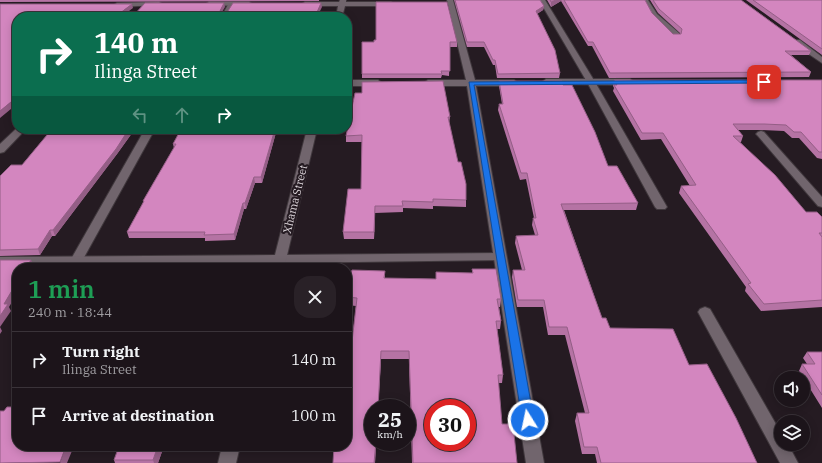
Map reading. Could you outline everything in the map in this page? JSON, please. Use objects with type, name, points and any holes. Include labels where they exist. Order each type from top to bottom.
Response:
[{"type":"street","points":[[542,0],[591,82],[662,207]]},
{"type":"street","points":[[645,0],[654,15],[676,35]]},
{"type":"street","points":[[340,12],[342,2]]},
{"type":"street","points":[[294,4],[342,2],[396,4]]},
{"type":"street","points":[[448,2],[471,83],[535,463]]},
{"type":"street","points":[[137,12],[144,4]]},
{"type":"street","points":[[107,5],[168,4]]},
{"type":"street","points":[[200,4],[255,4]]},
{"type":"street","points":[[227,12],[231,4]]},
{"type":"street","points":[[790,37],[822,61]]},
{"type":"street","points":[[539,82],[637,82]]},
{"type":"street","points":[[352,83],[386,83]]},
{"type":"street","points":[[417,83],[524,83]]},
{"type":"street","points":[[0,150],[15,134]]},
{"type":"street","points":[[76,261],[147,134]]},
{"type":"street","name":"Xhama Street","points":[[279,263],[311,134]]},
{"type":"street","points":[[761,134],[822,204]]},
{"type":"street","points":[[311,263],[500,257]]},
{"type":"street","points":[[0,261],[211,263]]},
{"type":"street","points":[[705,312],[789,463]]},
{"type":"street","points":[[227,463],[230,451]]},
{"type":"building","points":[[455,0],[540,0],[544,6],[536,11],[555,50],[560,73],[498,74],[495,60],[493,60],[484,42],[467,42]]},
{"type":"building","points":[[564,0],[645,0],[652,13],[673,34],[681,34],[682,29],[659,9],[653,0],[741,0],[811,51],[785,51],[811,72],[610,73],[593,42],[588,42]]},
{"type":"building","points":[[753,0],[822,0],[822,49]]},
{"type":"building","points":[[376,2],[447,2],[457,42],[450,42],[450,71],[441,71],[442,74],[362,74],[362,42],[374,42],[374,40],[376,40]]},
{"type":"building","points":[[145,3],[224,3],[220,12],[137,12]]},
{"type":"building","points":[[233,3],[321,3],[317,12],[227,12]]},
{"type":"building","points":[[0,4],[132,4],[122,12],[12,12],[12,101],[0,111]]},
{"type":"building","points":[[614,80],[822,80],[822,152],[819,152],[801,132],[794,132],[786,125],[733,124],[743,136],[733,136],[775,175],[806,212],[817,212],[822,217],[822,233],[819,233],[822,237],[822,300],[764,304],[748,284],[751,283],[681,186],[696,185],[663,133],[642,133],[614,85],[617,85]]},
{"type":"building","points":[[443,81],[450,117],[448,117],[458,162],[461,162],[466,184],[466,200],[433,199],[433,202],[402,201],[403,206],[375,206],[374,232],[343,232],[348,189],[361,189],[362,135],[346,136],[346,134],[352,134],[352,107],[355,93],[362,93],[362,82]]},
{"type":"building","points":[[499,81],[562,81],[563,85],[572,85],[595,132],[608,166],[617,166],[638,203],[561,204],[602,318],[606,318],[610,328],[673,329],[689,365],[707,364],[736,418],[757,463],[601,463],[597,447],[584,447],[577,413],[589,413],[567,327],[549,327],[544,300],[518,300],[513,270],[525,270],[516,236],[538,235],[533,218],[536,218],[527,173],[521,173],[499,104],[503,104]]},
{"type":"building","points":[[48,134],[126,134],[116,149],[53,230],[50,230],[38,249],[0,250],[0,176],[11,165],[22,165]]},
{"type":"building","points":[[178,134],[274,134],[261,177],[254,177],[245,203],[243,203],[234,234],[204,235],[205,232],[127,232],[176,144],[173,144]]},
{"type":"building","points":[[0,260],[31,260],[29,263],[12,263],[12,290],[4,304],[8,304],[0,316]]},
{"type":"building","points":[[472,269],[496,269],[501,299],[497,299],[501,321],[496,321],[503,375],[498,375],[502,424],[513,424],[517,463],[413,463],[413,451],[416,451],[416,399],[411,399],[409,351],[381,351],[378,399],[364,399],[364,451],[375,451],[374,463],[333,463],[334,451],[352,451],[352,342],[357,298],[352,298],[352,270],[385,271],[384,278],[436,279],[436,272],[473,273]]},
{"type":"building","points":[[807,352],[822,352],[822,395],[810,376],[810,371],[807,371],[802,364],[815,364]]},
{"type":"building","points":[[7,407],[12,407],[12,451],[64,451],[60,462],[0,463],[0,411],[4,411]]},
{"type":"building","points":[[117,451],[156,451],[153,460],[114,460]]},
{"type":"route","points":[[528,420],[471,83],[764,82]]}]
